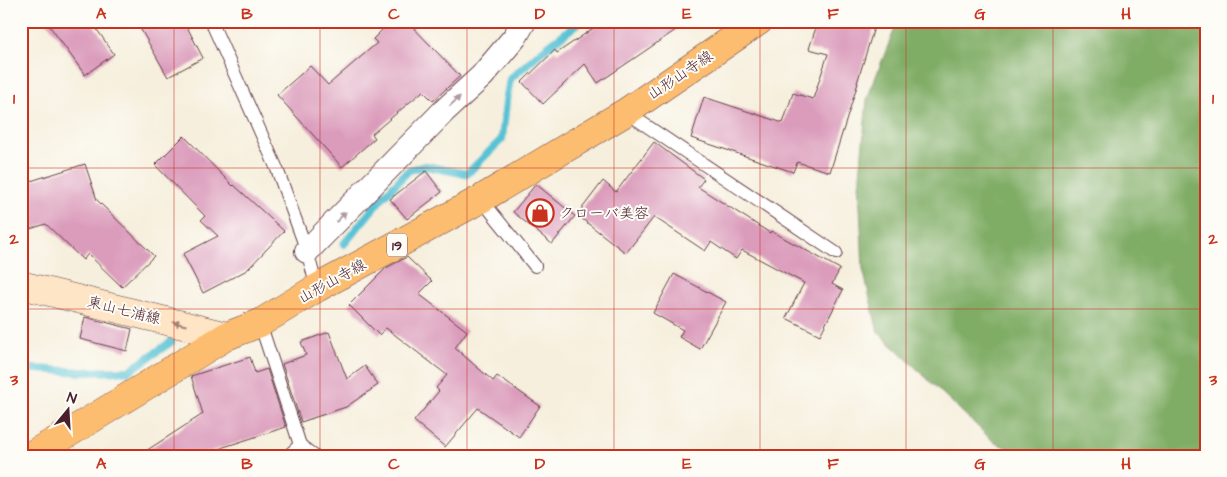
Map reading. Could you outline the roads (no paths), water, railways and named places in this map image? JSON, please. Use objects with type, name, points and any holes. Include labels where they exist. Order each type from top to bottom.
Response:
[{"type":"main road","name":"山形山寺線","points":[[29,456],[227,336],[260,323],[317,288],[481,199],[626,112],[759,21]]},
{"type":"main road","name":"東山七浦線","points":[[21,285],[227,336]]},
{"type":"street","points":[[306,252],[482,76],[515,36],[524,21]]},
{"type":"lane","points":[[211,21],[277,169],[317,288]]},
{"type":"lane","points":[[626,112],[836,253]]},
{"type":"lane","points":[[481,199],[535,266]]},
{"type":"lane","points":[[260,323],[300,445],[314,456]]},
{"type":"lane","points":[[288,456],[300,445]]},
{"type":"waterway","points":[[344,244],[381,199],[409,170],[426,166],[467,174],[502,139],[510,79],[543,50],[581,21]]},
{"type":"waterway","points":[[21,368],[81,372],[129,371],[171,342]]},
{"type":"place","name":"クローバ美容","points":[[540,213]]}]
